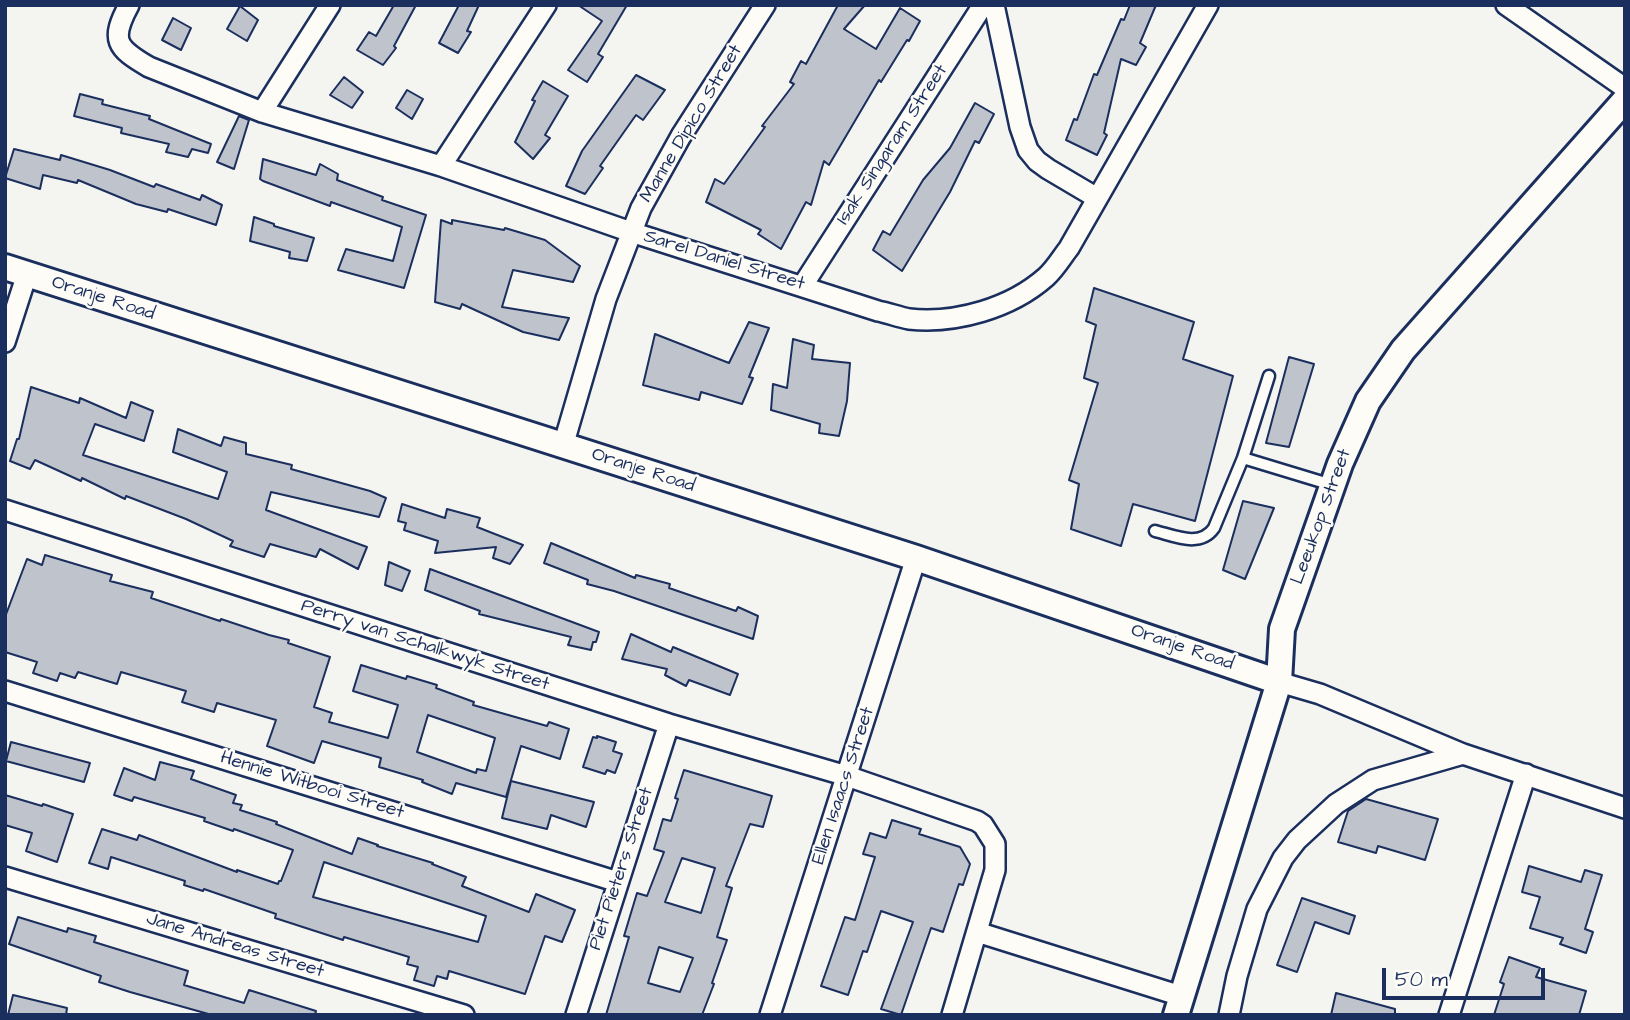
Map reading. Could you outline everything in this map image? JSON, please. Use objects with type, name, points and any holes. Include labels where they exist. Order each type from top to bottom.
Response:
[{"type":"street","name":"Sarel Daniel Street","points":[[130,5],[117,31],[123,47],[149,67],[262,112],[441,166],[631,232],[908,319],[953,318],[988,310],[1020,295],[1048,275],[1069,248],[1208,5]]},
{"type":"street","points":[[107,49],[130,5]]},
{"type":"street","points":[[262,112],[330,5]]},
{"type":"street","points":[[441,166],[546,5]]},
{"type":"street","name":"Manne Dipico Street","points":[[563,446],[606,299],[631,232],[656,179],[681,136],[765,5]]},
{"type":"street","name":"Isak Singaram Street","points":[[803,285],[982,5]]},
{"type":"street","points":[[995,5],[1020,127],[1028,150],[1048,169],[1097,198]]},
{"type":"street","points":[[1506,5],[1625,88]]},
{"type":"street","name":"Leeukop Street","points":[[1178,1006],[1279,682],[1282,629],[1333,486],[1368,401],[1403,350],[1625,100]]},
{"type":"street","points":[[5,342],[16,271]]},
{"type":"street","name":"Oranje Road","points":[[16,271],[916,558],[1279,682]]},
{"type":"street","name":"Perry van Schalkwyk Street","points":[[5,510],[669,724],[847,776],[966,817],[984,825],[995,844],[996,860],[977,932]]},
{"type":"street","name":"Ellen Isaacs Street","points":[[770,1015],[916,558]]},
{"type":"street","points":[[1279,682],[1320,694],[1463,754],[1625,808]]},
{"type":"street","name":"Hennie Witbooi Street","points":[[5,691],[618,882]]},
{"type":"street","name":"Piet Pieters Street","points":[[576,1015],[669,724]]},
{"type":"street","points":[[1229,1015],[1237,976],[1257,909],[1283,858],[1297,840],[1336,803],[1373,780],[1463,754]]},
{"type":"street","points":[[1449,1015],[1526,774]]},
{"type":"street","name":"Jane Andreas Street","points":[[5,877],[464,1015]]},
{"type":"street","points":[[952,1015],[977,932],[1178,1006]]},
{"type":"lane","points":[[1155,531],[1187,540],[1208,536],[1214,528],[1243,458],[1269,376]]},
{"type":"lane","points":[[1243,458],[1333,486]]},
{"type":"building","points":[[394,5],[416,5],[394,46],[396,48],[383,65],[357,50],[369,32],[376,36]]},
{"type":"building","points":[[459,5],[479,5],[467,31],[471,32],[458,53],[439,43]]},
{"type":"building","points":[[578,5],[627,5],[598,54],[603,57],[587,82],[568,70],[602,21]]},
{"type":"building","points":[[838,5],[865,5],[844,29],[876,49],[900,8],[920,21],[881,82],[879,80],[829,165],[824,161],[811,205],[806,202],[781,249],[758,234],[761,230],[706,202],[715,179],[724,184],[765,127],[762,126],[794,84],[790,82],[801,61],[806,64]]},
{"type":"building","points":[[1130,5],[1156,5],[1140,43],[1146,47],[1136,65],[1121,59],[1104,133],[1107,135],[1097,155],[1066,140],[1074,119],[1077,120],[1094,74],[1097,75],[1121,19],[1124,20]]},
{"type":"building","points":[[240,6],[258,20],[247,41],[227,29]]},
{"type":"building","points":[[173,18],[191,28],[181,50],[162,40]]},
{"type":"building","points":[[636,75],[665,90],[643,120],[636,115],[600,166],[603,168],[585,194],[566,186],[582,151]]},
{"type":"building","points":[[344,77],[363,92],[352,108],[330,95]]},
{"type":"building","points":[[543,81],[568,96],[545,135],[550,138],[533,159],[515,142]]},
{"type":"building","points":[[407,90],[423,99],[412,119],[396,108]]},
{"type":"building","points":[[80,94],[103,100],[102,104],[150,116],[149,119],[211,144],[208,153],[192,149],[188,157],[166,152],[169,144],[121,133],[122,128],[74,116]]},
{"type":"building","points":[[975,103],[994,114],[979,143],[975,141],[950,192],[902,271],[873,250],[883,231],[890,235],[923,180],[950,148]]},
{"type":"building","points":[[239,116],[249,120],[234,169],[217,162]]},
{"type":"building","points":[[14,149],[60,160],[61,155],[154,187],[156,184],[200,200],[202,195],[222,205],[216,225],[168,209],[167,212],[136,204],[78,180],[77,183],[43,175],[40,189],[5,178]]},
{"type":"building","points":[[263,159],[316,175],[320,164],[338,174],[337,180],[383,197],[382,200],[426,215],[404,288],[338,270],[346,249],[393,261],[402,227],[331,202],[330,206],[263,181],[260,179]]},
{"type":"building","points":[[254,217],[314,238],[307,261],[289,258],[290,252],[250,241]]},
{"type":"building","points":[[441,220],[452,224],[452,220],[504,230],[505,228],[545,240],[580,266],[573,282],[513,270],[502,307],[569,318],[559,340],[523,332],[462,304],[460,309],[435,302]]},
{"type":"building","points":[[1094,288],[1194,322],[1183,359],[1233,376],[1195,521],[1133,504],[1121,546],[1071,529],[1079,484],[1069,480],[1098,383],[1084,378],[1096,325],[1086,321]]},
{"type":"building","points":[[749,322],[769,328],[749,377],[753,378],[742,404],[701,392],[699,400],[643,385],[655,334],[729,363]]},
{"type":"building","points":[[793,339],[814,345],[812,359],[850,363],[847,401],[839,436],[819,433],[820,424],[771,410],[773,384],[787,388]]},
{"type":"building","points":[[1289,357],[1314,364],[1289,447],[1266,443]]},
{"type":"building","points":[[31,387],[79,403],[80,398],[126,418],[131,402],[153,411],[144,441],[95,424],[83,455],[218,499],[227,472],[173,452],[178,429],[221,446],[224,437],[246,443],[246,454],[292,465],[291,469],[386,498],[379,517],[271,492],[266,510],[367,547],[358,569],[320,549],[316,557],[270,544],[264,557],[230,546],[233,541],[186,519],[126,496],[125,499],[82,478],[81,481],[35,460],[30,469],[10,461],[19,439]]},
{"type":"building","points":[[1243,501],[1274,508],[1245,579],[1223,570]]},
{"type":"building","points":[[402,504],[445,518],[447,509],[480,518],[477,527],[523,545],[510,564],[493,558],[496,547],[435,553],[438,541],[404,530],[406,523],[398,521]]},
{"type":"building","points":[[551,543],[635,578],[636,575],[670,584],[669,588],[736,611],[738,607],[758,616],[753,639],[587,584],[588,580],[544,563]]},
{"type":"building","points":[[45,555],[112,575],[110,581],[153,592],[151,598],[289,640],[288,643],[330,657],[314,707],[332,713],[329,722],[388,738],[398,705],[353,691],[361,665],[437,685],[436,688],[474,702],[473,705],[547,726],[549,722],[569,729],[560,759],[521,746],[506,797],[456,783],[452,794],[422,782],[423,780],[379,767],[381,758],[322,741],[314,763],[267,746],[276,720],[217,703],[214,712],[182,702],[186,691],[121,672],[117,684],[78,672],[75,678],[60,673],[57,681],[33,673],[37,662],[5,652],[5,617],[27,559],[42,565]],"holes":[[[428,715],[495,738],[486,771],[477,769],[476,773],[417,752]]]},
{"type":"building","points":[[389,562],[410,571],[402,591],[385,585]]},
{"type":"building","points":[[430,569],[599,632],[596,642],[593,642],[591,650],[568,645],[571,637],[479,614],[480,611],[425,590]]},
{"type":"building","points":[[631,634],[671,652],[673,647],[738,674],[730,695],[689,680],[686,686],[665,675],[667,669],[622,659]]},
{"type":"building","points":[[593,737],[616,742],[613,751],[622,754],[615,773],[607,770],[605,774],[583,767]]},
{"type":"building","points":[[11,742],[90,763],[84,782],[6,761]]},
{"type":"building","points":[[160,762],[194,771],[191,779],[236,795],[233,803],[242,805],[240,810],[277,822],[276,824],[352,854],[358,838],[466,877],[462,886],[529,912],[536,894],[575,910],[562,942],[545,936],[525,994],[449,971],[447,979],[437,976],[434,986],[414,980],[418,967],[407,964],[409,957],[344,937],[343,940],[275,918],[276,914],[204,889],[203,891],[184,885],[185,881],[111,857],[108,869],[89,863],[102,829],[137,840],[139,835],[237,872],[278,884],[281,881],[293,850],[204,821],[205,818],[134,797],[132,801],[114,795],[124,768],[155,780]],"holes":[[[324,862],[486,916],[478,942],[313,897]]]},
{"type":"building","points":[[684,770],[772,796],[763,827],[750,824],[726,886],[732,888],[717,937],[727,940],[702,1015],[606,1015],[629,937],[624,936],[637,893],[647,896],[664,852],[654,849],[663,819],[671,821],[678,799],[675,798]],"holes":[[[682,858],[715,868],[701,913],[665,902]],[[659,947],[693,958],[680,992],[648,983]]]},
{"type":"building","points":[[511,781],[594,802],[586,827],[551,815],[547,829],[502,818]]},
{"type":"building","points":[[5,795],[73,814],[57,862],[26,851],[32,833],[5,825]]},
{"type":"building","points":[[1366,799],[1438,819],[1425,860],[1378,846],[1376,853],[1338,842],[1348,811]]},
{"type":"building","points":[[892,820],[921,829],[919,834],[960,847],[970,864],[963,885],[959,884],[943,932],[931,928],[901,1015],[881,1009],[913,922],[881,911],[867,952],[863,951],[848,995],[821,986],[845,917],[855,920],[875,857],[863,854],[870,833],[886,838]]},
{"type":"building","points":[[1529,866],[1581,882],[1585,870],[1602,875],[1585,929],[1593,932],[1586,953],[1560,944],[1563,938],[1530,928],[1540,897],[1522,892]]},
{"type":"building","points":[[1302,898],[1355,916],[1349,934],[1315,922],[1297,972],[1277,965]]},
{"type":"building","points":[[18,917],[67,932],[68,928],[96,936],[94,942],[188,971],[184,985],[244,1003],[249,990],[316,1011],[315,1015],[212,1015],[99,982],[101,976],[9,944]]},
{"type":"building","points":[[1509,957],[1540,968],[1536,977],[1586,991],[1579,1015],[1494,1015],[1504,984],[1500,982]]},
{"type":"building","points":[[1336,993],[1395,1009],[1395,1015],[1331,1015]]},
{"type":"building","points":[[13,995],[67,1008],[66,1015],[8,1015]]}]
